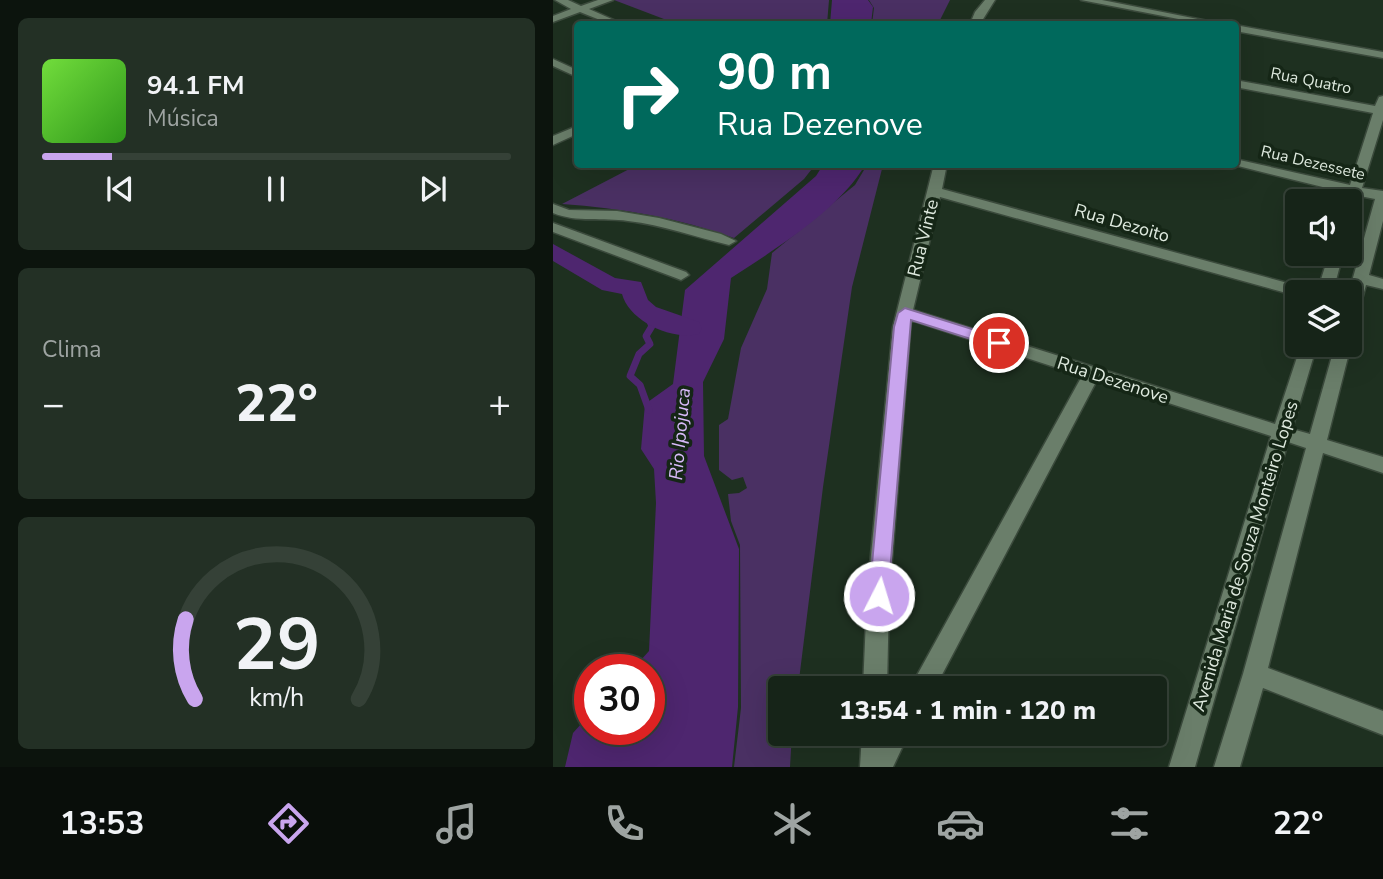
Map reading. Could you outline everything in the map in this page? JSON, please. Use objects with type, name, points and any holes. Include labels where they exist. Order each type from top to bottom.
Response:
[{"type":"street","points":[[560,0],[610,21]]},
{"type":"street","points":[[553,19],[608,0]]},
{"type":"street","points":[[976,21],[990,0]]},
{"type":"street","points":[[1086,0],[1202,21]]},
{"type":"street","points":[[1239,29],[1383,55]]},
{"type":"street","points":[[553,62],[559,70]]},
{"type":"street","name":"Rua Quatro","points":[[1239,84],[1381,106]]},
{"type":"street","points":[[1356,189],[1381,106]]},
{"type":"street","points":[[553,141],[574,131]]},
{"type":"street","name":"Rua Dezessete","points":[[1239,164],[1346,189]]},
{"type":"street","name":"Rua Vinte","points":[[876,676],[880,582],[901,327],[940,168]]},
{"type":"street","name":"Rua Dezoito","points":[[935,191],[1285,288]]},
{"type":"street","name":"Rua Dezessete","points":[[1362,192],[1383,196]]},
{"type":"street","points":[[1383,196],[1360,278],[1383,284]]},
{"type":"street","points":[[553,208],[564,214],[617,215],[729,241]]},
{"type":"street","points":[[553,227],[681,275]]},
{"type":"street","name":"Rua Dezenove","points":[[905,313],[1383,465]]},
{"type":"street","name":"Avenida Maria de Souza Monteiro Lopes","points":[[1182,767],[1257,510],[1305,357]]},
{"type":"street","name":"Avenida Maria de Souza Monteiro Lopes","points":[[1227,767],[1255,674],[1340,357]]},
{"type":"street","points":[[928,676],[1092,373]]},
{"type":"street","points":[[1255,674],[1383,723]]},
{"type":"street","points":[[873,767],[874,746]]},
{"type":"street","points":[[879,767],[890,746]]},
{"type":"shaded area","points":[[614,0],[829,0],[827,21],[669,21]]},
{"type":"shaded area","points":[[869,0],[950,0],[940,21],[872,21],[874,8]]},
{"type":"shaded area","points":[[631,168],[813,168],[804,179],[734,238],[649,215],[562,204]]},
{"type":"shaded area","points":[[865,168],[882,168],[852,287],[799,676],[768,676],[768,746],[791,746],[790,767],[734,767],[741,708],[740,545],[731,521],[728,494],[739,493],[747,488],[743,477],[732,480],[719,470],[719,425],[728,419],[741,348],[767,289],[772,253],[855,185]]},
{"type":"water","points":[[832,0],[868,0],[873,7],[871,21],[830,21]]},
{"type":"water","name":"Rio Ipojuca","points":[[821,168],[863,168],[823,213],[786,242],[731,278],[724,339],[703,382],[704,456],[739,549],[738,707],[732,767],[565,767],[574,732],[574,745],[665,745],[665,654],[646,654],[649,651],[656,503],[654,469],[641,449],[645,404],[673,384],[685,290],[816,176]]},
{"type":"waterway","points":[[553,251],[610,285],[633,287],[638,304],[654,317],[690,328]]},
{"type":"waterway","points":[[646,312],[652,326],[646,336],[650,344],[639,354],[630,376],[640,385],[649,410]]},
{"type":"route","points":[[879,596],[901,327],[905,313],[999,343]]}]
